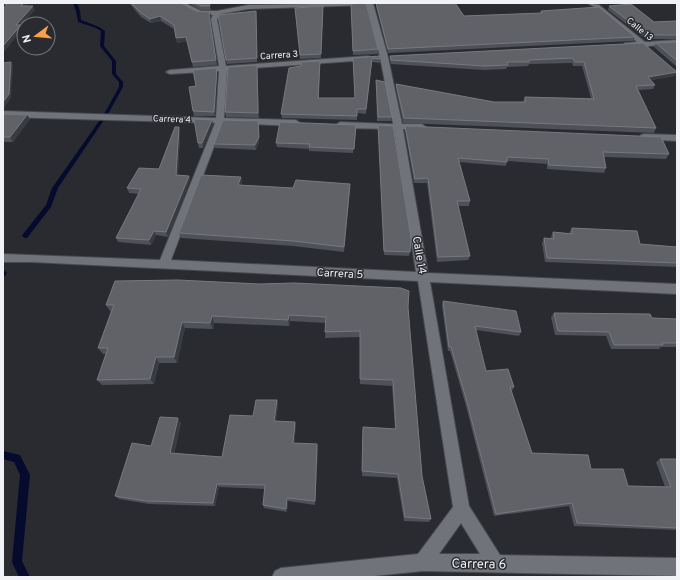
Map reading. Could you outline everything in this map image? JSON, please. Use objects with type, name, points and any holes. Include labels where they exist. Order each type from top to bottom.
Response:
[{"type":"street","points":[[180,3],[200,13],[217,13],[248,8],[373,3]]},
{"type":"street","name":"Calle 14","points":[[370,3],[388,57],[461,509],[496,564]]},
{"type":"street","name":"Calle 13","points":[[590,3],[597,6],[655,54]]},
{"type":"street","points":[[164,265],[220,121],[223,68],[214,19],[217,13]]},
{"type":"street","points":[[621,45],[677,42]]},
{"type":"street","name":"Carrera 3","points":[[170,72],[388,57]]},
{"type":"street","name":"Carrera 4","points":[[3,114],[305,123]]},
{"type":"street","points":[[328,124],[430,128]]},
{"type":"street","points":[[637,136],[677,138]]},
{"type":"street","name":"Carrera 5","points":[[3,258],[31,258],[677,289]]},
{"type":"street","points":[[423,562],[461,509]]},
{"type":"street","name":"Carrera 6","points":[[281,577],[423,562],[496,564],[587,571],[677,567]]},
{"type":"building","points":[[3,3],[24,3],[21,6],[33,6],[24,16],[16,16],[16,31],[3,46],[3,8],[7,5]]},
{"type":"building","points":[[131,3],[181,3],[196,11],[210,12],[209,15],[216,60],[192,62],[186,37],[176,38],[174,25],[160,16],[150,19]]},
{"type":"building","points":[[195,3],[209,3],[210,6],[201,6]]},
{"type":"building","points":[[366,3],[378,49],[353,51],[351,4]]},
{"type":"building","points":[[376,3],[455,3],[464,16],[542,13],[541,11],[599,7],[635,37],[388,49]]},
{"type":"building","points":[[631,4],[654,22],[677,21],[677,35],[647,35],[609,6]]},
{"type":"building","points":[[323,6],[321,54],[300,55],[295,8]]},
{"type":"building","points":[[256,11],[257,58],[226,60],[218,15]]},
{"type":"building","points":[[677,42],[677,61],[656,43]]},
{"type":"building","points":[[643,43],[677,72],[648,77],[655,85],[636,86],[656,128],[404,118],[396,84],[494,102],[525,102],[525,97],[594,99],[584,62],[575,62],[573,58],[529,60],[529,62],[507,62],[508,65],[485,66],[391,60],[390,56]]},
{"type":"building","points":[[380,56],[380,59],[372,58],[366,109],[357,109],[357,116],[281,114],[289,68],[301,66],[301,62],[320,61],[318,98],[355,98],[353,58]]},
{"type":"building","points":[[11,62],[9,94],[3,102],[3,63]]},
{"type":"building","points":[[257,65],[258,113],[225,112],[228,67]]},
{"type":"building","points":[[217,68],[214,112],[193,111],[189,87],[196,86],[193,70]]},
{"type":"building","points":[[376,80],[385,82],[392,117],[378,117]]},
{"type":"building","points":[[3,114],[27,115],[10,137],[3,137]]},
{"type":"building","points":[[194,119],[212,120],[202,143],[198,143]]},
{"type":"building","points":[[223,120],[258,121],[259,137],[255,145],[214,144]]},
{"type":"building","points":[[280,122],[356,125],[354,149],[309,147],[310,144],[276,143]]},
{"type":"building","points":[[378,125],[393,126],[411,238],[410,252],[384,251]]},
{"type":"building","points":[[405,126],[661,137],[669,154],[603,152],[606,168],[549,165],[548,159],[507,157],[507,162],[458,158],[470,201],[457,201],[470,256],[438,257],[428,178],[415,179]]},
{"type":"building","points":[[175,127],[179,127],[176,175],[189,176],[166,232],[154,231],[149,240],[116,238],[141,189],[127,188],[139,168],[159,169]]},
{"type":"building","points":[[201,175],[241,177],[238,185],[293,188],[296,180],[350,184],[344,247],[293,241],[179,233]]},
{"type":"building","points":[[572,228],[637,231],[640,244],[677,247],[677,263],[547,258],[544,238],[554,239],[553,232],[572,234]]},
{"type":"building","points":[[178,280],[401,288],[409,291],[408,307],[422,476],[431,519],[405,517],[398,474],[362,471],[363,427],[396,429],[393,380],[360,379],[360,331],[325,332],[326,317],[289,315],[288,320],[212,316],[210,323],[182,322],[174,357],[156,357],[150,379],[97,380],[108,348],[98,348],[114,305],[106,305],[115,281]]},
{"type":"building","points":[[443,301],[516,311],[521,332],[475,326],[486,371],[508,369],[514,387],[510,387],[532,453],[588,455],[591,469],[623,469],[628,486],[671,487],[660,459],[677,459],[677,528],[577,523],[572,503],[496,514],[467,402],[451,347],[449,347]]},
{"type":"building","points":[[554,313],[650,314],[652,318],[677,319],[677,343],[662,343],[663,345],[614,345],[609,332],[558,331]]},
{"type":"building","points":[[256,400],[277,400],[274,421],[295,422],[293,443],[317,444],[315,501],[287,498],[286,509],[263,505],[265,485],[217,484],[213,503],[146,501],[115,496],[132,443],[151,446],[160,417],[178,418],[170,453],[222,457],[230,415],[253,416]]},
{"type":"waterway","points":[[25,236],[49,206],[55,188],[106,114],[121,87],[121,82],[114,74],[114,61],[102,46],[103,31],[97,27],[79,21],[75,3]]},
{"type":"waterway","points":[[3,455],[17,458],[25,475],[17,562],[25,577]]}]
